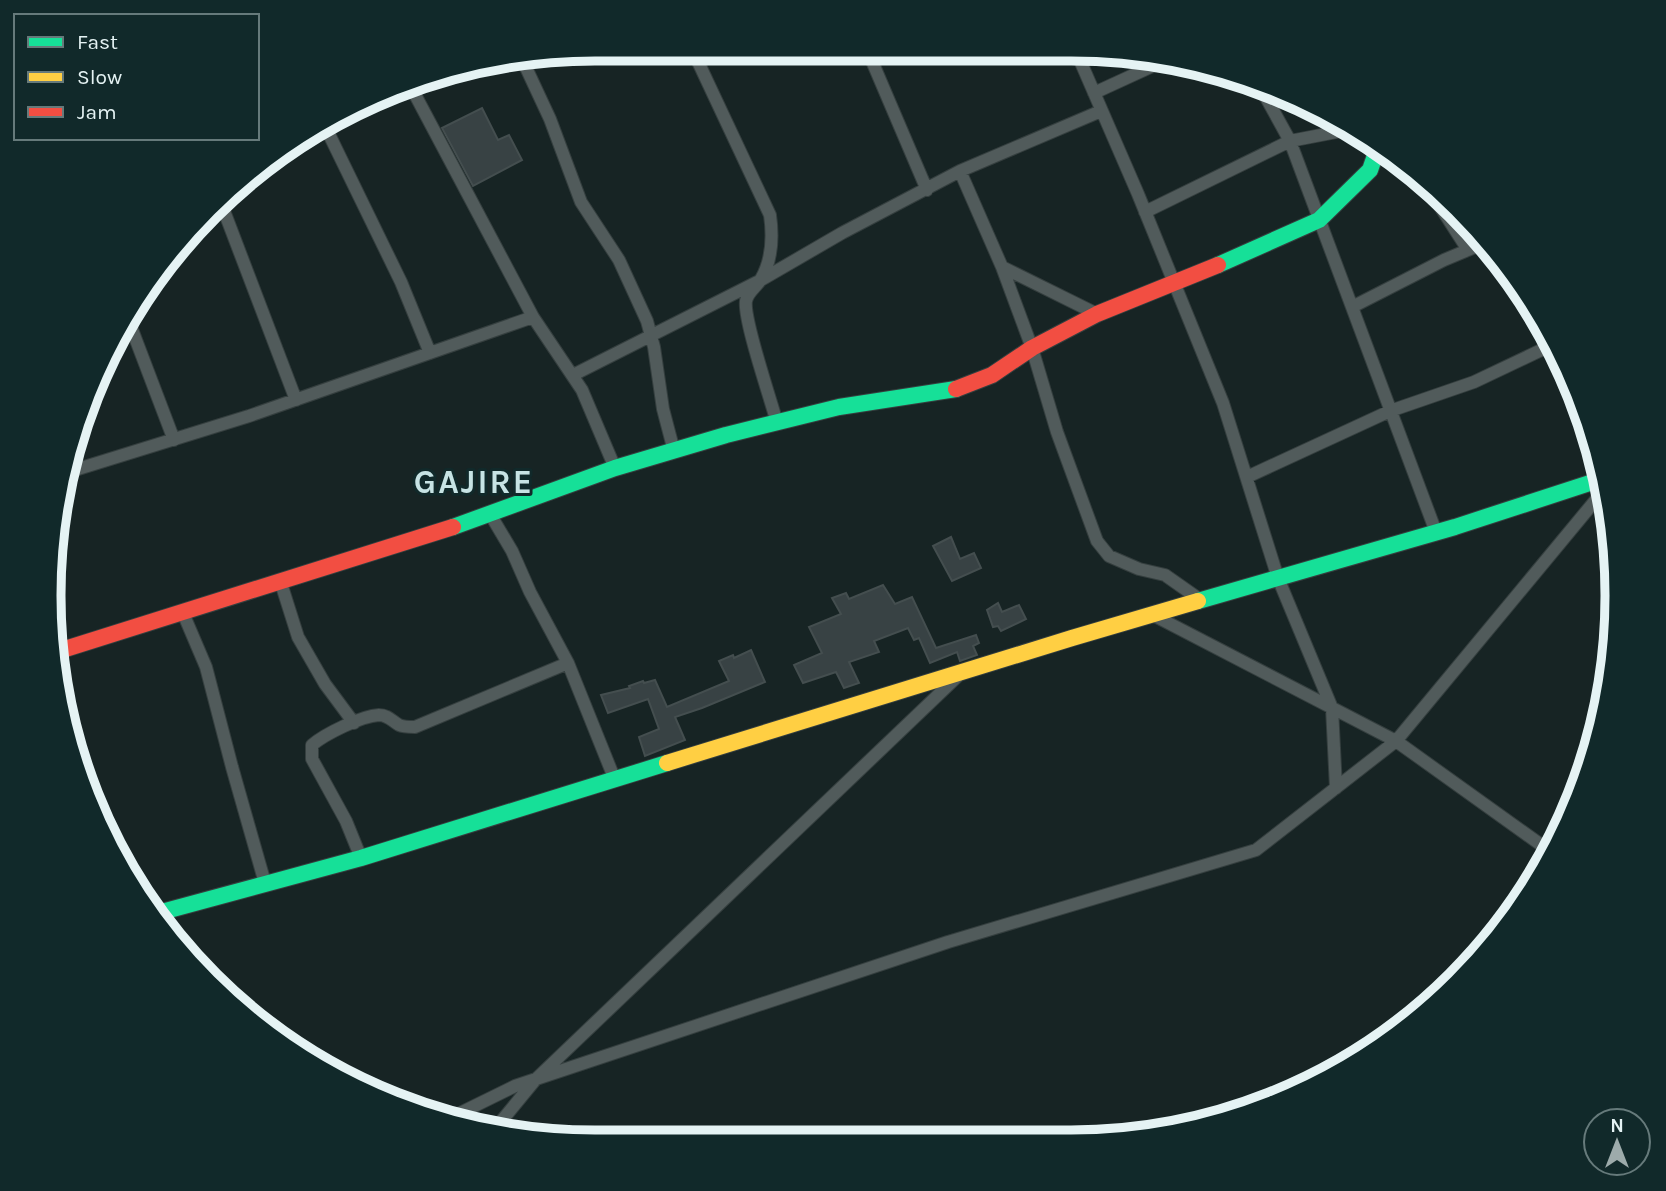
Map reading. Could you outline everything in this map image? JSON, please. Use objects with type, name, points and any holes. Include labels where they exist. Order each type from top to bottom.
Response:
[{"type":"street","points":[[697,61],[770,215],[773,232],[771,250],[761,280],[751,289],[746,302],[750,327],[777,423]]},
{"type":"street","points":[[872,61],[926,190]]},
{"type":"street","points":[[1080,61],[1223,403],[1278,578],[1332,708],[1336,788]]},
{"type":"street","points":[[525,66],[550,120],[581,202],[619,260],[647,320],[663,410],[674,451]]},
{"type":"street","points":[[1094,93],[1149,68]]},
{"type":"street","points":[[414,93],[533,317],[582,390],[615,468]]},
{"type":"street","points":[[1267,99],[1290,141],[1436,532]]},
{"type":"street","points":[[573,375],[761,280],[842,233],[960,171],[1101,111]]},
{"type":"street","points":[[1145,212],[1290,141],[1336,132]]},
{"type":"street","points":[[328,133],[401,282],[430,353]]},
{"type":"street","points":[[64,649],[490,514],[615,468],[839,407],[960,388],[992,375],[1032,348],[1097,314],[1175,284],[1319,220],[1370,170],[1375,157]]},
{"type":"street","points":[[960,171],[1002,267],[1032,348],[1057,432],[1097,541],[1109,556],[1139,569],[1165,575],[1202,601]]},
{"type":"street","points":[[224,212],[296,400]]},
{"type":"street","points":[[1447,217],[1468,250]]},
{"type":"street","points":[[1352,307],[1475,247]]},
{"type":"street","points":[[1002,267],[1097,314]]},
{"type":"street","points":[[76,470],[296,400],[533,317]]},
{"type":"street","points":[[131,331],[174,440]]},
{"type":"street","points":[[1247,477],[1390,411],[1474,382],[1545,349]]},
{"type":"street","points":[[165,911],[361,858],[962,672],[1436,532],[1592,482]]},
{"type":"street","points":[[461,1113],[515,1086],[948,942],[1256,850],[1396,741],[1596,500]]},
{"type":"street","points":[[490,514],[512,551],[530,592],[568,663],[615,780]]},
{"type":"street","points":[[281,580],[298,637],[325,684],[354,723]]},
{"type":"street","points":[[183,613],[206,667],[265,883]]},
{"type":"street","points":[[1153,615],[1396,741],[1542,846]]},
{"type":"street","points":[[361,858],[346,821],[312,759],[312,746],[320,739],[354,723],[379,715],[389,717],[400,726],[415,727],[568,663]]},
{"type":"street","points":[[502,1121],[536,1079],[962,672]]},
{"type":"building","points":[[482,108],[498,140],[509,135],[522,160],[473,186],[442,128]]},
{"type":"building","points":[[951,537],[960,559],[974,553],[981,568],[952,581],[933,546]]},
{"type":"building","points":[[883,585],[895,604],[912,597],[936,648],[976,635],[979,643],[973,646],[977,655],[960,661],[957,652],[930,663],[919,638],[914,640],[908,628],[874,641],[879,652],[849,662],[859,683],[844,688],[836,672],[803,683],[794,665],[822,653],[809,627],[841,614],[832,598],[846,593],[849,599]]},
{"type":"building","points":[[998,603],[1002,612],[1019,605],[1026,619],[1001,631],[998,626],[993,627],[987,610]]},
{"type":"building","points":[[751,650],[765,682],[675,717],[685,740],[645,756],[639,737],[659,729],[648,699],[608,713],[601,695],[630,688],[629,686],[643,681],[655,680],[667,707],[729,681],[719,661]]},
{"type":"traffic: fast","points":[[1218,265],[1319,220],[1370,170],[1375,157]]},
{"type":"traffic: fast","points":[[453,527],[615,468],[726,435],[839,407],[956,389]]},
{"type":"traffic: fast","points":[[1198,601],[1455,527],[1592,482]]},
{"type":"traffic: fast","points":[[165,911],[361,858],[667,763]]},
{"type":"traffic: slow","points":[[667,763],[1198,601]]},
{"type":"traffic: jam","points":[[956,389],[992,375],[1032,348],[1097,314],[1218,265]]},
{"type":"traffic: jam","points":[[64,649],[453,527]]},
{"type":"district","name":"GAJIRE","points":[[474,481]]}]
